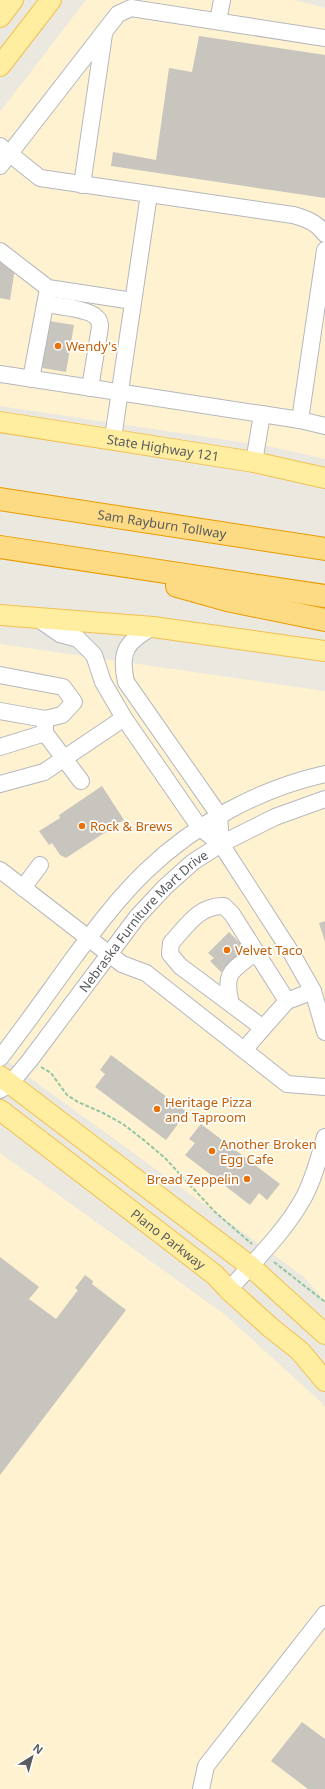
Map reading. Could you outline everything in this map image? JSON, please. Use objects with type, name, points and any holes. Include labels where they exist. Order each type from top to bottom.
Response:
[{"type":"highway","name":"Sam Rayburn Tollway","points":[[0,499],[325,549]]},
{"type":"highway","points":[[0,547],[325,596]]},
{"type":"highway","points":[[86,560],[227,600],[325,620]]},
{"type":"main road","points":[[0,17],[13,0]]},
{"type":"main road","points":[[0,66],[51,0]]},
{"type":"main road","name":"State Highway 121","points":[[0,422],[113,438],[254,462],[325,478]]},
{"type":"main road","points":[[0,615],[153,627],[325,651]]},
{"type":"main road","points":[[4,1083],[256,1259],[325,1334]]},
{"type":"main road","name":"Plano Parkway","points":[[0,1110],[215,1275],[228,1290],[300,1351],[325,1381]]},
{"type":"street","points":[[218,21],[222,0]]},
{"type":"street","points":[[325,38],[131,8],[118,14],[104,34],[3,155],[40,178],[293,215],[308,219],[318,224],[325,234]]},
{"type":"street","points":[[82,185],[104,34]]},
{"type":"street","points":[[113,438],[149,194]]},
{"type":"street","points":[[300,420],[318,345],[325,250]]},
{"type":"street","points":[[0,251],[47,296],[88,313],[96,317],[99,321],[100,327],[90,388]]},
{"type":"street","points":[[47,296],[133,300]]},
{"type":"street","points":[[31,379],[47,296]]},
{"type":"street","points":[[0,376],[31,379],[262,414],[300,420],[325,426]]},
{"type":"street","points":[[254,462],[262,414]]},
{"type":"street","points":[[37,618],[60,634],[78,639],[94,655],[103,682],[124,718],[200,828],[221,844],[292,954],[313,991],[325,1032]]},
{"type":"street","points":[[153,627],[136,636],[126,648],[122,668],[126,682],[219,815],[221,844]]},
{"type":"street","points":[[0,675],[64,687],[74,702],[62,715],[45,726],[0,747]]},
{"type":"street","points":[[0,711],[45,726],[64,758],[81,781]]},
{"type":"street","points":[[0,784],[44,772],[124,718]]},
{"type":"street","name":"Nebraska Furniture Mart Drive","points":[[0,1058],[116,903],[145,872],[174,846],[219,815],[264,794],[325,774]]},
{"type":"street","name":"Nebraska Furniture Mart Drive","points":[[4,1083],[27,1063],[110,955],[137,917],[193,862],[221,844],[275,817],[325,799]]},
{"type":"street","points":[[23,888],[40,865]]},
{"type":"street","points":[[0,870],[122,964],[146,973],[287,1084],[325,1086]]},
{"type":"street","points":[[263,1028],[180,966],[170,954],[170,943],[200,912],[213,906],[224,906],[232,914],[287,1001]]},
{"type":"street","points":[[231,1004],[227,987],[228,977],[234,970],[256,952]]},
{"type":"street","points":[[176,997],[192,975]]},
{"type":"street","points":[[244,1050],[287,1001],[313,991]]},
{"type":"street","points":[[228,1290],[285,1224],[304,1198],[316,1170],[325,1137]]},
{"type":"street","points":[[201,1789],[206,1766],[325,1614]]},
{"type":"path","points":[[27,1063],[35,1069],[42,1067],[50,1073],[67,1095],[123,1124],[145,1141],[165,1158],[256,1259],[325,1302]]},
{"type":"shaded area","points":[[86,0],[294,0],[325,8],[325,459],[273,447],[0,406],[0,112]]},
{"type":"shaded area","points":[[0,644],[325,691],[325,1301],[304,1277],[0,1056]]},
{"type":"shaded area","points":[[0,1153],[224,1314],[322,1403],[325,1408],[325,1789],[0,1789]]},
{"type":"building","points":[[199,36],[325,55],[325,198],[111,166],[113,152],[156,160],[169,68],[192,72]]},
{"type":"building","points":[[0,257],[15,268],[10,300],[0,298]]},
{"type":"building","name":"Wendy's","points":[[49,321],[74,325],[66,372],[42,368]]},
{"type":"building","name":"Rock & Brews","points":[[102,786],[124,820],[66,858],[60,855],[52,843],[49,845],[39,831],[60,818],[59,815]]},
{"type":"building","points":[[325,921],[325,942],[319,923]]},
{"type":"building","name":"Velvet Taco","points":[[229,932],[245,948],[221,972],[210,961],[214,958],[208,953]]},
{"type":"building","points":[[111,1055],[187,1112],[166,1140],[95,1087],[105,1074],[100,1070]]},
{"type":"building","points":[[201,1124],[280,1184],[267,1200],[259,1193],[250,1205],[185,1155],[195,1143],[189,1139]]},
{"type":"building","points":[[0,1257],[39,1287],[29,1299],[56,1319],[78,1290],[75,1288],[85,1275],[93,1281],[92,1284],[126,1310],[0,1475]]},
{"type":"building","points":[[302,1722],[325,1739],[325,1789],[308,1789],[271,1761]]},
{"type":"place","name":"Wendy's","points":[[58,346]]},
{"type":"place","name":"Rock & Brews","points":[[82,826]]},
{"type":"place","name":"Velvet Taco","points":[[227,950]]},
{"type":"place","name":"Heritage Pizza and Taproom","points":[[157,1109]]},
{"type":"place","name":"Another Broken Egg Cafe","points":[[212,1151]]},
{"type":"place","name":"Bread Zeppelin","points":[[247,1179]]}]
